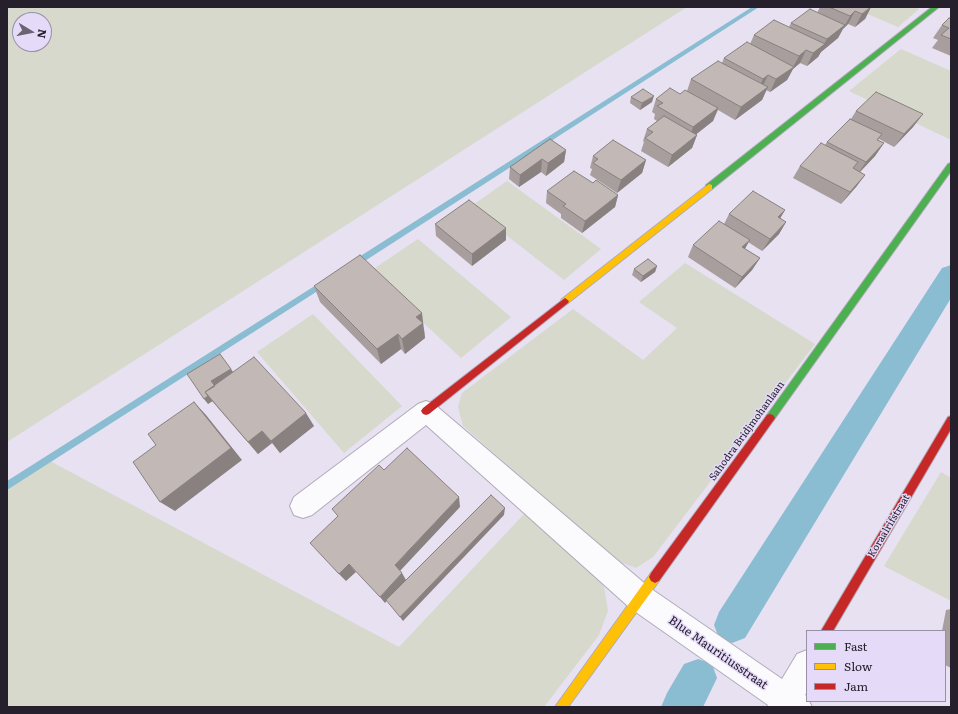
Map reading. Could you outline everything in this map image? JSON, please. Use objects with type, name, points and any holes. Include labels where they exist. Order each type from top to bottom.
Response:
[{"type":"street","points":[[303,506],[426,411],[936,7]]},
{"type":"street","name":"Sahodra Bridjmohanlaan","points":[[561,707],[951,166]]},
{"type":"street","name":"Blue Mauritiusstraat","points":[[426,411],[640,598],[788,705]]},
{"type":"street","name":"Koraalrifstraat","points":[[827,630],[951,420]]},
{"type":"street","points":[[788,705],[806,666]]},
{"type":"shaded area","points":[[7,7],[687,7],[7,442]]},
{"type":"shaded area","points":[[851,7],[914,7],[919,9],[898,27]]},
{"type":"shaded area","points":[[901,49],[951,71],[951,140],[849,91]]},
{"type":"shaded area","points":[[507,181],[601,249],[564,280],[470,207]]},
{"type":"shaded area","points":[[418,239],[511,317],[461,358],[369,272]]},
{"type":"shaded area","points":[[685,263],[815,344],[653,557],[636,568],[615,560],[463,426],[458,407],[462,393],[573,309],[643,360],[677,328],[639,302]]},
{"type":"shaded area","points":[[313,314],[402,406],[344,453],[257,352]]},
{"type":"shaded area","points":[[48,460],[399,647],[526,512],[593,568],[604,587],[608,611],[599,635],[544,707],[7,707],[7,486]]},
{"type":"shaded area","points":[[941,472],[951,478],[951,601],[884,566]]},
{"type":"building","points":[[829,7],[871,7],[862,14],[855,11],[850,16]]},
{"type":"building","points":[[810,9],[845,25],[827,39],[791,23]]},
{"type":"building","points":[[949,18],[951,19],[951,39],[941,35],[949,28],[942,25]]},
{"type":"building","points":[[774,20],[825,44],[813,53],[806,50],[799,56],[754,35]]},
{"type":"building","points":[[747,42],[794,67],[776,79],[768,75],[763,79],[724,58]]},
{"type":"building","points":[[718,61],[768,87],[741,107],[691,79]]},
{"type":"building","points":[[670,88],[680,94],[685,90],[718,108],[693,127],[657,106],[663,103],[656,99]]},
{"type":"building","points":[[643,89],[654,96],[642,103],[631,97]]},
{"type":"building","points":[[876,92],[923,114],[904,134],[856,111]]},
{"type":"building","points":[[664,116],[697,135],[672,155],[645,138],[653,132],[647,129]]},
{"type":"building","points":[[850,119],[882,134],[877,140],[884,143],[866,162],[827,142]]},
{"type":"building","points":[[550,139],[566,150],[548,163],[542,159],[520,175],[510,167]]},
{"type":"building","points":[[613,140],[646,160],[621,180],[593,163],[598,159],[593,156]]},
{"type":"building","points":[[821,143],[858,162],[853,168],[865,175],[850,192],[800,166]]},
{"type":"building","points":[[574,171],[593,183],[596,180],[618,195],[585,221],[563,206],[566,204],[547,191]]},
{"type":"building","points":[[753,191],[785,210],[778,217],[786,222],[770,239],[729,214]]},
{"type":"building","points":[[469,200],[506,228],[472,254],[435,224]]},
{"type":"building","points":[[719,221],[750,240],[742,247],[760,258],[742,277],[693,245]]},
{"type":"building","points":[[360,255],[422,313],[416,317],[423,323],[402,339],[398,334],[377,349],[314,286]]},
{"type":"building","points":[[648,259],[657,266],[643,276],[634,269]]},
{"type":"building","points":[[220,354],[231,369],[211,381],[215,386],[205,392],[208,396],[204,399],[187,374]]},
{"type":"building","points":[[254,357],[306,413],[271,441],[262,431],[248,442],[205,392]]},
{"type":"building","points":[[194,402],[231,448],[160,502],[133,462],[156,445],[148,434]]},
{"type":"building","points":[[407,448],[459,497],[395,565],[402,573],[380,597],[349,564],[339,574],[310,543],[338,516],[332,509],[379,465],[384,470]]},
{"type":"building","points":[[491,495],[505,508],[400,617],[386,600]]},
{"type":"waterway","points":[[354,264],[756,7]]},
{"type":"waterway","points":[[732,625],[951,275]]},
{"type":"waterway","points":[[7,486],[324,283]]},
{"type":"waterway","points":[[681,707],[698,678]]},
{"type":"traffic: fast","points":[[709,187],[936,7]]},
{"type":"traffic: fast","points":[[770,418],[951,166]]},
{"type":"traffic: slow","points":[[565,301],[709,187]]},
{"type":"traffic: slow","points":[[561,707],[655,577]]},
{"type":"traffic: jam","points":[[426,411],[565,301]]},
{"type":"traffic: jam","points":[[655,577],[770,418]]},
{"type":"traffic: jam","points":[[828,630],[951,420]]}]
